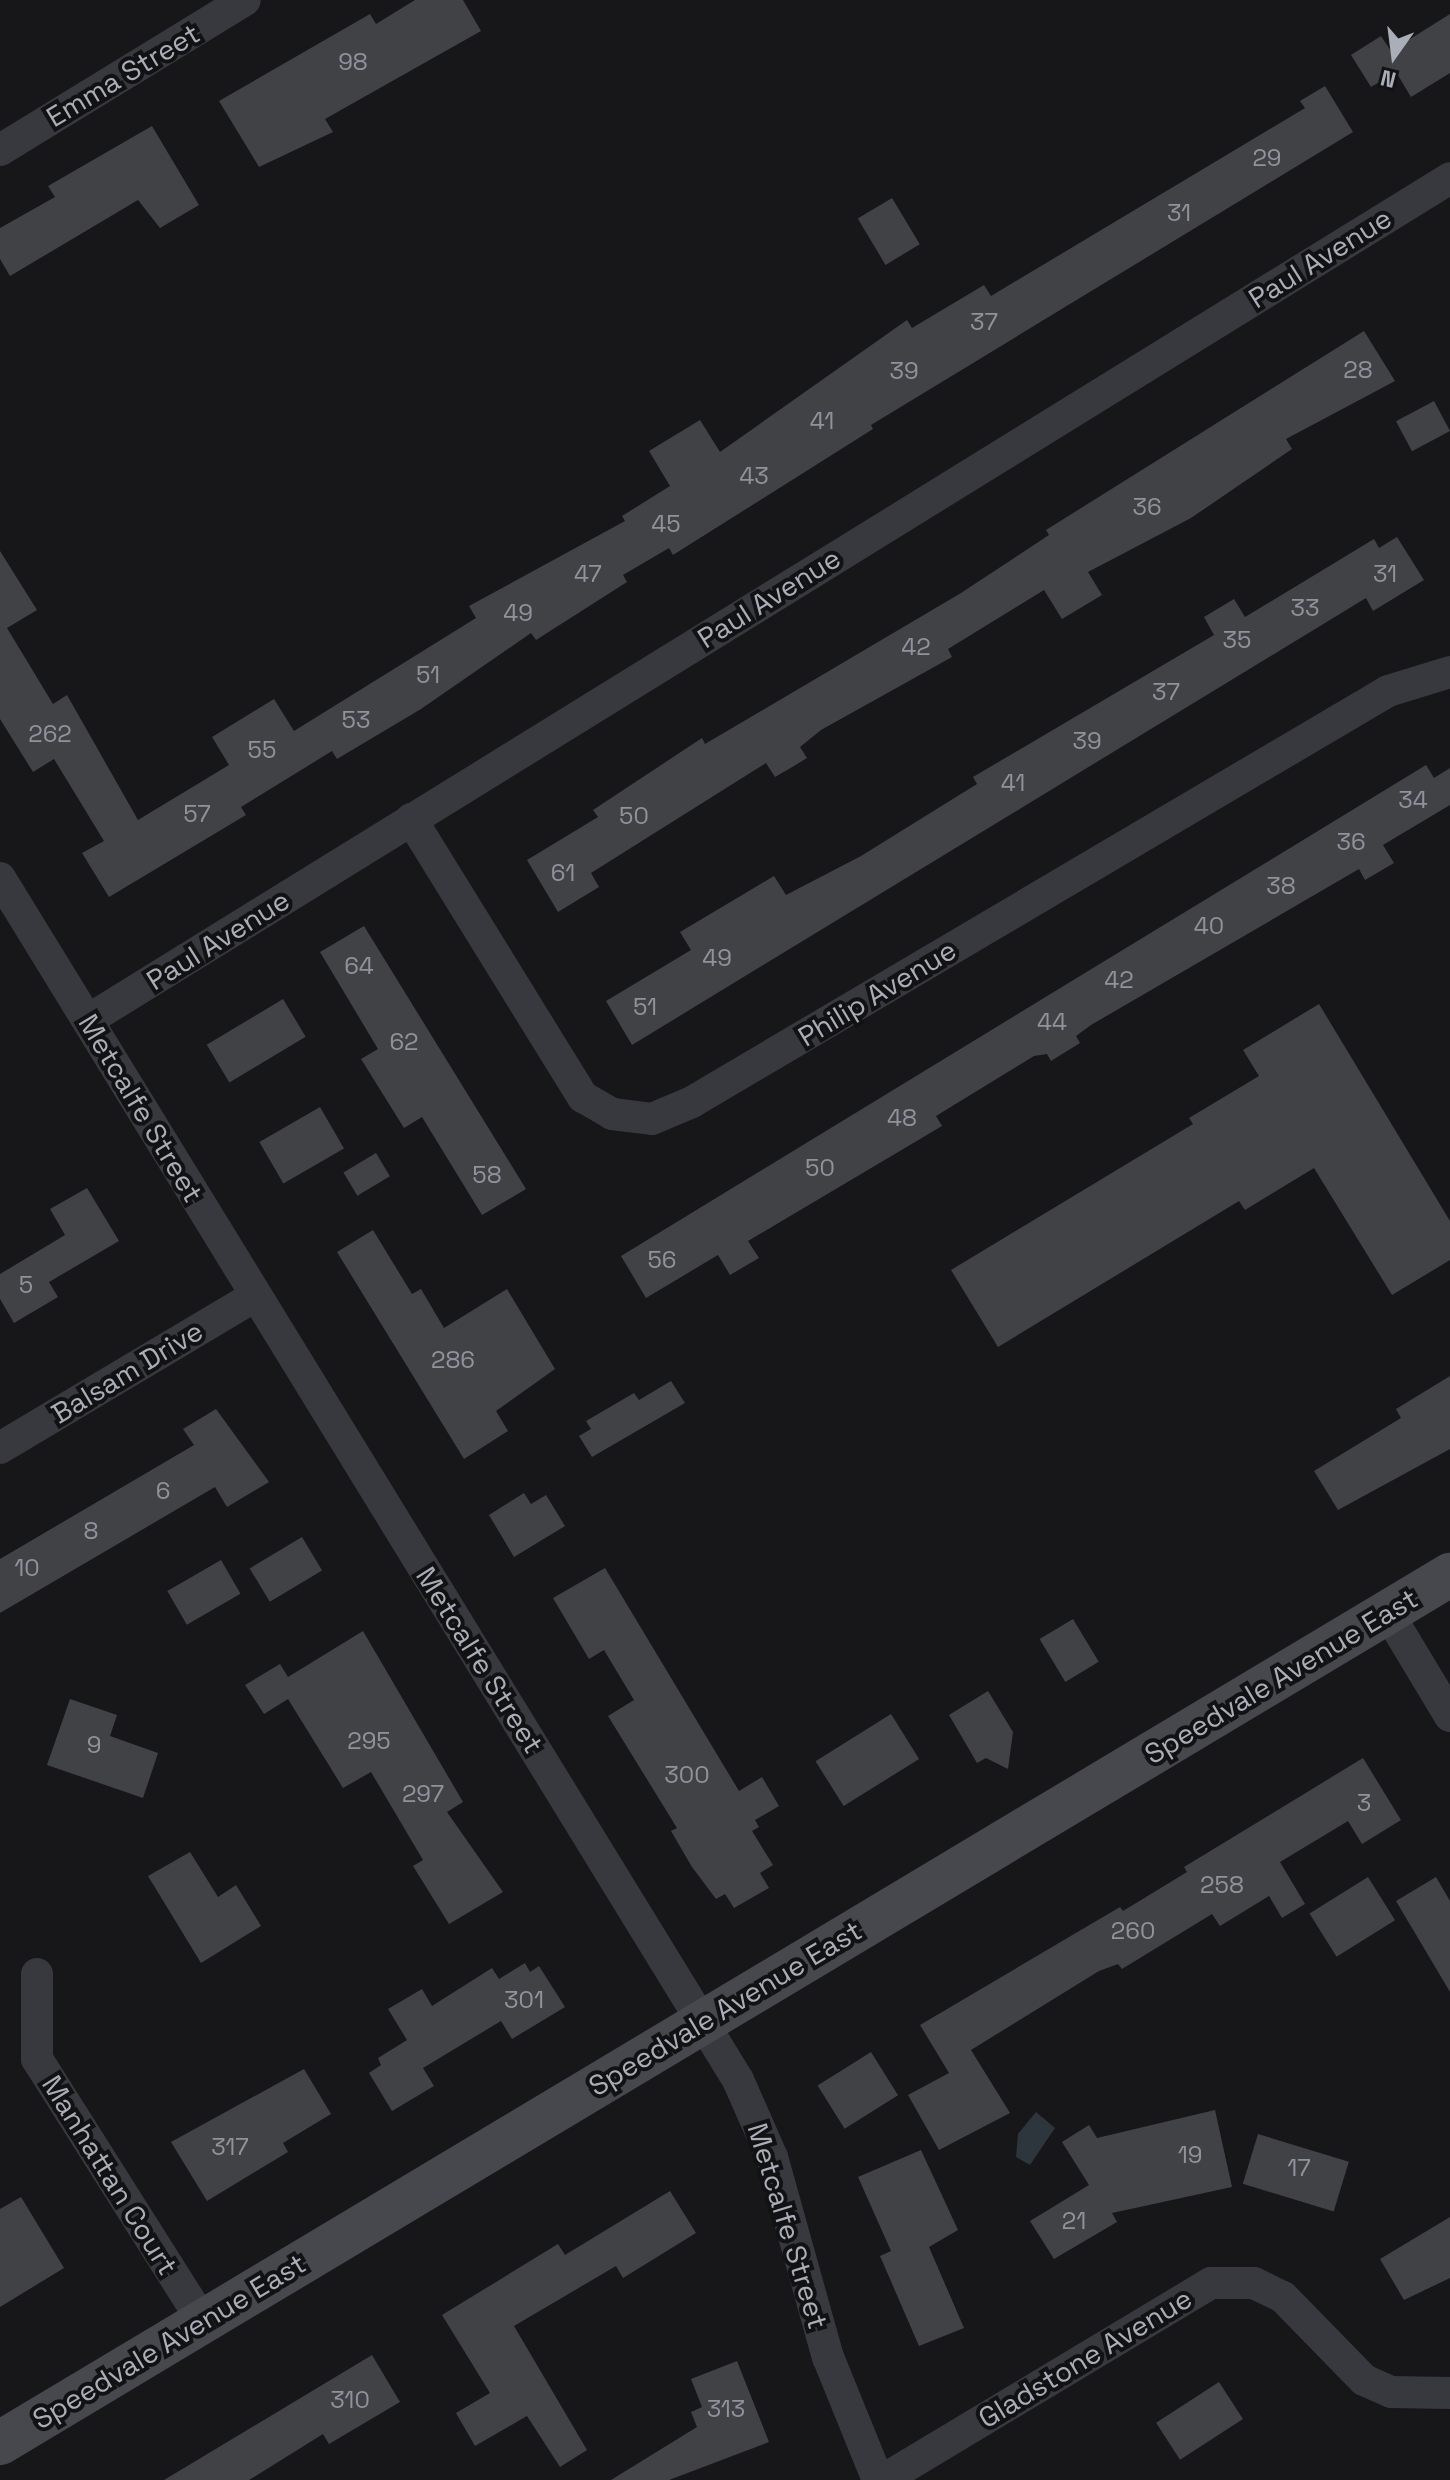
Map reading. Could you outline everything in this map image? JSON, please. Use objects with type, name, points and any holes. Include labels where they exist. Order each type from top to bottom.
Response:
[{"type":"main road","name":"Speedvale Avenue East","points":[[0,2443],[1450,1575]]},
{"type":"street","name":"Emma Street","points":[[0,150],[245,0]]},
{"type":"street","name":"Paul Avenue","points":[[88,1020],[1450,178]]},
{"type":"street","name":"Philip Avenue","points":[[411,819],[583,1097],[612,1114],[652,1119],[692,1102],[1388,691],[1450,672]]},
{"type":"street","name":"Metcalfe Street","points":[[0,878],[704,2020],[772,2157],[828,2357],[881,2480]]},
{"type":"street","name":"Balsam Drive","points":[[0,1448],[255,1296]]},
{"type":"street","points":[[1388,1613],[1450,1716]]},
{"type":"street","name":"Manhattan Court","points":[[37,1974],[37,2059],[203,2322]]},
{"type":"street","name":"Gladstone Avenue","points":[[881,2480],[1211,2283],[1254,2283],[1283,2297],[1364,2380],[1391,2392],[1450,2393]]},
{"type":"shaded area","points":[[1036,2112],[1055,2128],[1030,2165],[1016,2157],[1018,2134]]},
{"type":"building","points":[[415,0],[463,0],[481,31],[325,119],[333,132],[259,167],[219,101],[370,14],[376,24]]},
{"type":"building","points":[[1450,14],[1450,73],[1411,97],[1396,72],[1371,87],[1351,55],[1381,36],[1391,51]]},
{"type":"building","points":[[1325,86],[1353,132],[871,425],[873,429],[673,555],[669,548],[623,575],[627,582],[536,640],[531,633],[421,709],[337,759],[332,751],[241,807],[246,815],[109,897],[82,853],[104,841],[54,759],[33,772],[0,719],[0,551],[37,610],[7,628],[53,704],[67,695],[138,820],[229,765],[212,737],[274,699],[294,731],[476,618],[469,606],[625,521],[622,516],[670,486],[649,451],[700,420],[720,452],[907,320],[912,328],[984,285],[991,296],[1305,108],[1300,101]]},
{"type":"building","points":[[152,126],[199,205],[160,228],[138,200],[10,276],[0,259],[0,228],[55,197],[48,186]]},
{"type":"building","points":[[892,198],[920,244],[886,265],[858,219]]},
{"type":"building","points":[[1364,331],[1395,381],[1286,439],[1292,449],[1191,518],[1088,572],[1102,595],[1062,619],[1044,590],[948,649],[952,657],[821,730],[800,747],[807,758],[775,777],[766,763],[591,873],[599,887],[558,912],[527,860],[598,817],[593,810],[702,738],[705,744],[961,593],[1049,535],[1046,530]]},
{"type":"building","points":[[1434,401],[1450,431],[1412,451],[1396,421]]},
{"type":"building","points":[[1397,537],[1424,580],[1373,611],[1366,598],[632,1045],[606,1001],[691,950],[680,932],[774,876],[786,895],[861,856],[977,784],[973,777],[1214,635],[1204,617],[1234,599],[1245,617],[1374,539],[1379,548]]},
{"type":"building","points":[[1426,765],[1434,778],[1450,768],[1450,805],[1383,845],[1394,863],[1365,880],[1359,869],[1091,1025],[1076,1036],[1080,1043],[1051,1061],[1047,1054],[1034,1056],[936,1116],[942,1126],[748,1241],[759,1258],[730,1275],[718,1255],[646,1298],[621,1256]]},
{"type":"building","points":[[364,926],[526,1189],[482,1215],[422,1117],[404,1128],[361,1059],[378,1049],[320,952]]},
{"type":"building","points":[[283,999],[306,1037],[229,1083],[207,1045]]},
{"type":"building","points":[[1319,1004],[1450,1221],[1450,1260],[1392,1295],[1314,1168],[1245,1210],[1239,1201],[998,1347],[951,1270],[1193,1124],[1189,1118],[1259,1076],[1243,1050]]},
{"type":"building","points":[[320,1107],[344,1149],[283,1184],[259,1142]]},
{"type":"building","points":[[376,1153],[390,1176],[357,1196],[343,1173]]},
{"type":"building","points":[[87,1188],[119,1241],[49,1282],[58,1297],[14,1323],[0,1299],[0,1274],[65,1235],[50,1209]]},
{"type":"building","points":[[373,1230],[412,1294],[421,1289],[444,1328],[507,1289],[555,1369],[496,1411],[508,1431],[464,1459],[337,1252]]},
{"type":"building","points":[[1450,1376],[1450,1449],[1338,1510],[1314,1471],[1401,1418],[1396,1409]]},
{"type":"building","points":[[671,1381],[685,1403],[592,1457],[579,1436],[591,1429],[586,1421],[634,1393],[639,1400]]},
{"type":"building","points":[[216,1409],[269,1482],[227,1507],[215,1487],[0,1613],[0,1559],[194,1445],[183,1429]]},
{"type":"building","points":[[524,1493],[531,1504],[546,1495],[565,1526],[514,1557],[489,1515]]},
{"type":"building","points":[[302,1537],[322,1570],[270,1602],[250,1568]]},
{"type":"building","points":[[221,1560],[240,1594],[187,1625],[167,1591]]},
{"type":"building","points":[[605,1568],[739,1791],[762,1777],[779,1806],[755,1820],[759,1827],[752,1831],[773,1865],[760,1873],[769,1888],[734,1908],[725,1894],[716,1899],[692,1867],[671,1831],[677,1828],[608,1716],[634,1700],[604,1650],[589,1659],[553,1598]]},
{"type":"building","points":[[1073,1619],[1099,1662],[1065,1682],[1040,1639]]},
{"type":"building","points":[[363,1631],[463,1802],[447,1812],[503,1892],[449,1924],[413,1866],[423,1860],[371,1772],[343,1788],[288,1699],[264,1714],[245,1685],[280,1664],[288,1677]]},
{"type":"building","points":[[988,1691],[1013,1732],[1008,1769],[986,1758],[977,1763],[949,1715]]},
{"type":"building","points":[[70,1699],[117,1715],[110,1736],[158,1753],[143,1798],[47,1765]]},
{"type":"building","points":[[891,1714],[919,1759],[844,1806],[816,1761]]},
{"type":"building","points":[[1363,1758],[1401,1820],[1362,1844],[1348,1821],[1280,1862],[1305,1904],[1282,1918],[1269,1896],[1220,1926],[1212,1914],[1122,1969],[1118,1964],[1099,1971],[971,2050],[1010,2113],[939,2150],[908,2095],[949,2073],[920,2025],[1120,1907],[1123,1911],[1187,1872],[1184,1867]]},
{"type":"building","points":[[190,1852],[218,1897],[236,1885],[261,1926],[201,1963],[148,1876]]},
{"type":"building","points":[[1368,1877],[1395,1920],[1337,1957],[1309,1914]]},
{"type":"building","points":[[1436,1877],[1450,1901],[1450,1992],[1396,1901]]},
{"type":"building","points":[[525,1963],[530,1972],[539,1966],[565,2007],[512,2039],[501,2021],[423,2068],[434,2086],[392,2111],[369,2073],[381,2065],[378,2058],[407,2040],[388,2009],[422,1989],[432,2006],[492,1968],[499,1979]]},
{"type":"building","points":[[871,2052],[898,2095],[845,2129],[818,2085]]},
{"type":"building","points":[[304,2069],[331,2114],[283,2143],[288,2152],[207,2201],[171,2142]]},
{"type":"building","points":[[1215,2110],[1232,2187],[1112,2213],[1117,2222],[1054,2259],[1030,2221],[1089,2185],[1062,2142],[1089,2125],[1097,2138]]},
{"type":"building","points":[[1258,2134],[1349,2162],[1334,2212],[1243,2184]]},
{"type":"building","points":[[921,2150],[958,2230],[929,2247],[964,2328],[919,2346],[880,2256],[891,2251],[858,2177]]},
{"type":"building","points":[[670,2191],[696,2233],[623,2278],[616,2266],[514,2326],[587,2450],[560,2467],[527,2416],[475,2446],[456,2413],[490,2393],[442,2315],[558,2244],[565,2255]]},
{"type":"building","points":[[21,2197],[64,2268],[0,2307],[0,2209]]},
{"type":"building","points":[[1450,2217],[1450,2278],[1404,2300],[1380,2259]]},
{"type":"building","points":[[372,2355],[400,2402],[329,2444],[323,2434],[249,2480],[164,2480]]},
{"type":"building","points":[[737,2361],[769,2442],[669,2480],[611,2480],[697,2427],[691,2412],[702,2407],[691,2379]]},
{"type":"building","points":[[1219,2382],[1243,2419],[1180,2460],[1156,2423]]}]
